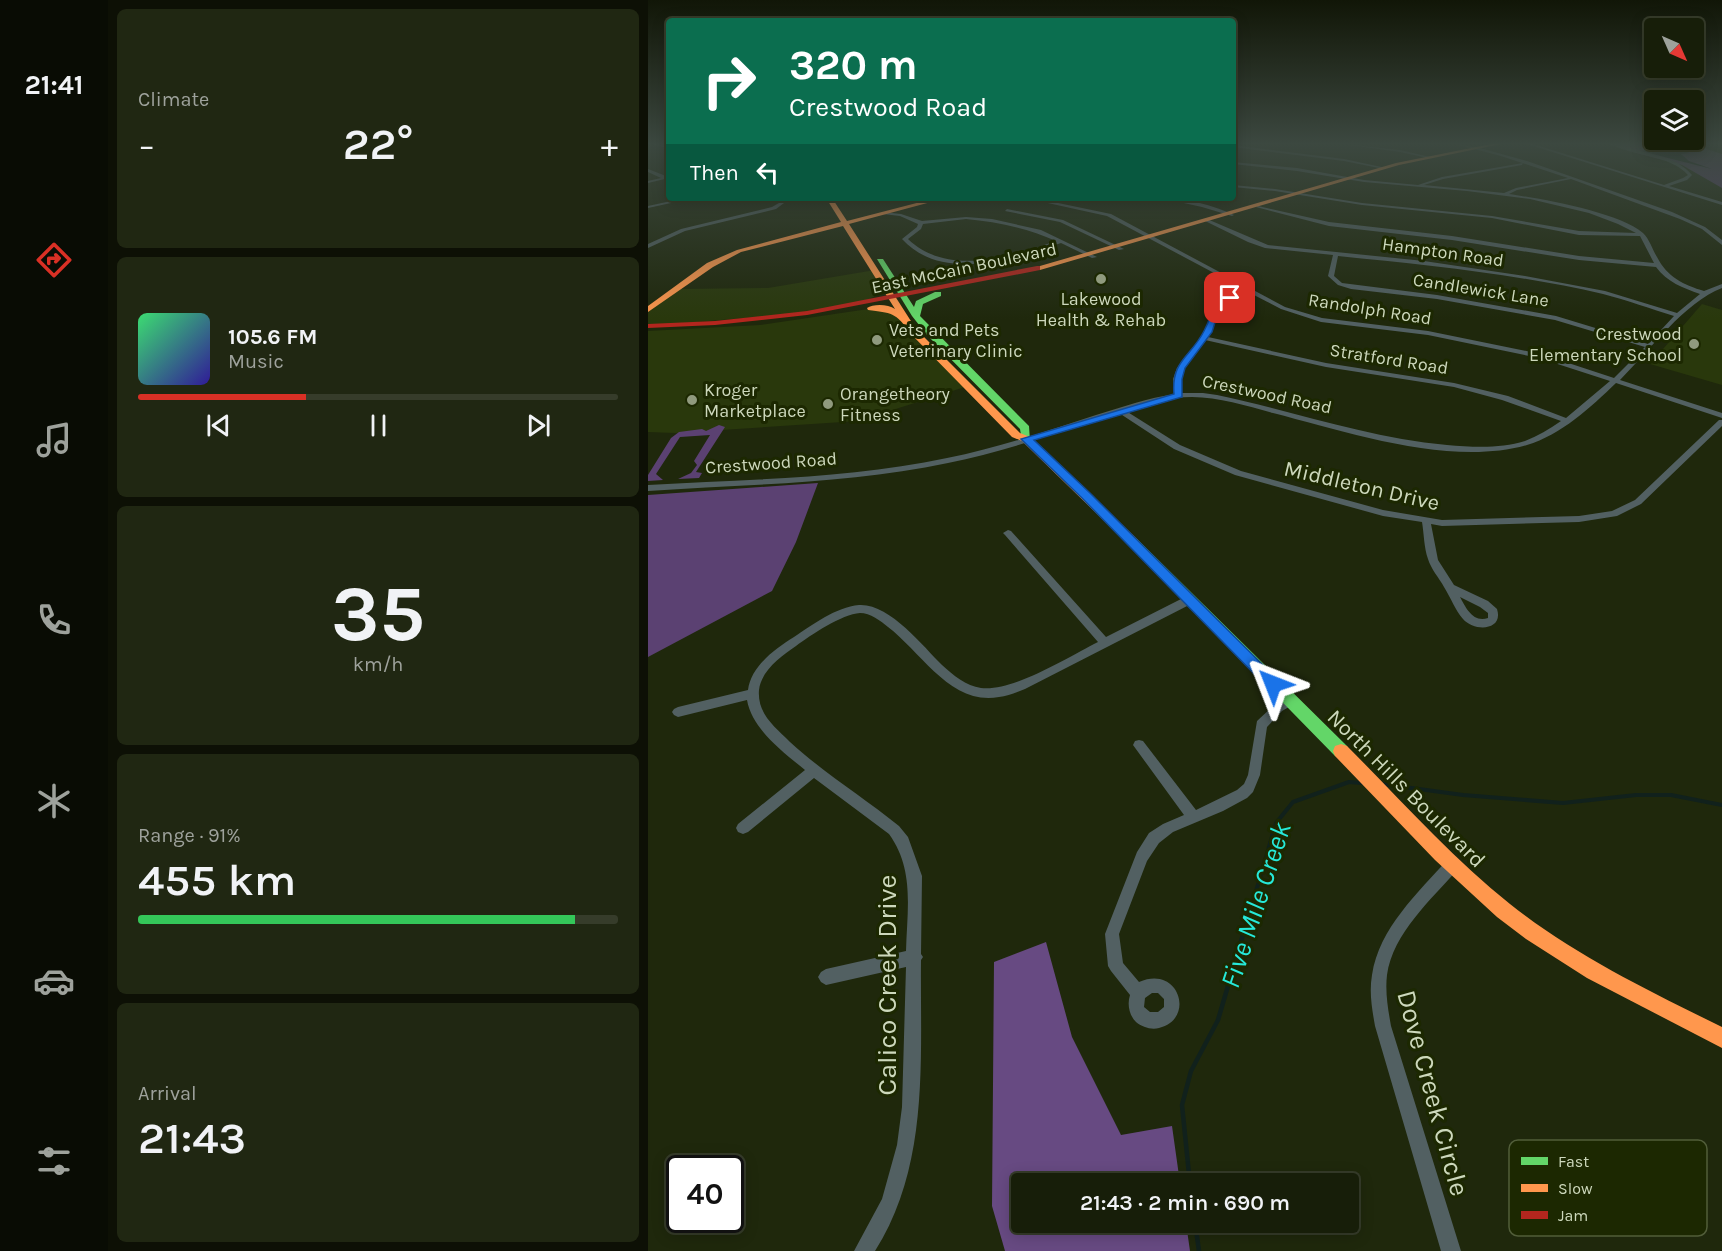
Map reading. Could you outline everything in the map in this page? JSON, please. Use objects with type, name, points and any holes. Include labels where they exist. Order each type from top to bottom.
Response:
[{"type":"main road","name":"North Hills Boulevard","points":[[833,202],[849,222],[910,318],[940,360],[1016,435],[1026,439],[1086,495],[1453,864],[1508,914],[1556,948],[1602,976],[1722,1038]]},
{"type":"main road","name":"North Hills Boulevard","points":[[840,202],[849,222]]},
{"type":"main road","points":[[648,310],[710,265],[729,255],[922,202]]},
{"type":"main road","name":"East McCain Boulevard","points":[[648,326],[770,318],[899,299],[1092,256],[1269,202]]},
{"type":"main road","name":"East McCain Boulevard","points":[[1229,214],[1271,202]]},
{"type":"main road","points":[[853,307],[875,296],[889,282],[909,289],[940,290]]},
{"type":"main road","points":[[853,307],[888,307],[910,318],[919,303],[940,290]]},
{"type":"main road","name":"East McCain Boulevard","points":[[648,331],[742,327],[797,320],[853,307]]},
{"type":"street","points":[[648,207],[671,202]]},
{"type":"street","points":[[648,246],[683,231],[774,208],[782,202]]},
{"type":"street","name":"Randolph Road","points":[[1050,202],[1104,213],[1283,308],[1312,318],[1428,333],[1557,360],[1722,416]]},
{"type":"street","points":[[1185,202],[1229,214]]},
{"type":"street","points":[[1352,202],[1492,217],[1579,233],[1642,235]]},
{"type":"street","points":[[1542,202],[1583,210],[1621,223],[1642,235],[1650,244],[1658,265],[1673,280],[1703,293]]},
{"type":"street","points":[[1638,202],[1691,222],[1722,243]]},
{"type":"street","points":[[1258,207],[1329,224],[1452,238],[1568,256],[1658,265]]},
{"type":"street","points":[[1007,210],[1061,221],[1118,248]]},
{"type":"street","points":[[885,213],[901,215],[921,223],[982,218],[1039,231],[1092,256]]},
{"type":"street","name":"Hampton Road","points":[[1207,221],[1250,242],[1268,247],[1441,265],[1590,290],[1678,316]]},
{"type":"street","points":[[921,223],[919,228],[905,239],[927,256],[949,260],[978,261],[1028,253],[1062,241]]},
{"type":"street","name":"Candlewick Lane","points":[[1336,254],[1330,276],[1345,285],[1437,297],[1556,318],[1649,346]]},
{"type":"street","name":"Crestwood Road","points":[[648,488],[884,471],[962,458],[1179,395],[1216,397],[1368,434],[1434,446],[1469,449],[1503,448],[1524,443],[1565,420],[1616,380],[1703,293],[1722,286]]},
{"type":"street","points":[[1179,395],[1180,368],[1205,338],[1218,306],[1225,300],[1250,291]]},
{"type":"street","name":"Stratford Road","points":[[1205,338],[1326,365],[1454,384],[1519,402],[1565,420]]},
{"type":"street","name":"Middleton Drive","points":[[1120,411],[1177,447],[1217,466],[1383,513],[1426,522],[1473,524],[1579,519],[1614,514],[1638,501],[1722,422]]},
{"type":"street","points":[[1426,522],[1433,560],[1450,588]]},
{"type":"street","points":[[1008,533],[1105,643]]},
{"type":"street","points":[[678,712],[753,694],[760,676],[778,652],[837,617],[856,609],[866,609],[901,629],[957,686],[976,694],[988,695],[1011,691],[1189,600]]},
{"type":"street","name":"Calico Creek Drive","points":[[753,694],[754,706],[768,727],[813,771],[894,830],[911,859],[916,883],[911,1107],[907,1143],[893,1193],[864,1251]]},
{"type":"street","points":[[1139,994],[1116,966],[1112,934],[1142,857],[1154,838],[1168,828],[1218,807],[1249,788],[1254,775],[1261,725],[1278,708],[1290,701]]},
{"type":"street","points":[[1139,745],[1193,816]]},
{"type":"street","points":[[743,828],[813,771]]},
{"type":"street","name":"Dove Creek Circle","points":[[1451,1251],[1383,1026],[1377,1004],[1377,981],[1381,962],[1393,935],[1453,864]]},
{"type":"street","points":[[826,977],[915,957]]},
{"type":"shaded area","points":[[875,270],[883,283],[875,296],[865,301],[807,313],[648,326],[648,310],[677,289],[768,288]]},
{"type":"shaded area","name":"Crestwood Elementary School","points":[[1702,304],[1722,310],[1722,385],[1650,364]]},
{"type":"shaded area","points":[[882,307],[894,310],[968,386],[858,421],[675,433],[648,432],[648,331],[760,325]]},
{"type":"shaded area","points":[[719,425],[725,427],[696,472],[702,473],[699,478],[678,479],[691,473],[697,465],[694,461],[710,435],[680,437],[656,474],[663,480],[648,481],[648,475],[671,438],[679,432],[702,429],[706,431]]},
{"type":"shaded area","points":[[818,483],[796,542],[772,591],[648,657],[648,495]]},
{"type":"shaded area","points":[[1046,942],[1072,1037],[1121,1135],[1172,1126],[1179,1173],[1011,1173],[1011,1233],[1187,1233],[1190,1251],[1005,1251],[992,1206],[994,962]]},
{"type":"waterway","name":"Five Mile Creek","points":[[1245,929],[1276,823],[1293,802],[1349,782],[1363,783]]},
{"type":"waterway","name":"Five Mile Creek","points":[[1382,784],[1463,795],[1563,803],[1636,795],[1671,795],[1722,805]]},
{"type":"waterway","name":"Five Mile Creek","points":[[1189,1173],[1182,1105],[1191,1071],[1218,1020],[1245,928]]},
{"type":"waterway","name":"Five Mile Creek","points":[[1197,1233],[1199,1251]]},
{"type":"traffic: fast","points":[[880,261],[916,316],[930,333],[1025,428],[1026,439]]},
{"type":"traffic: fast","points":[[916,316],[919,303],[938,294]]},
{"type":"traffic: fast","points":[[1133,542],[1341,751]]},
{"type":"traffic: slow","points":[[832,202],[913,331],[1016,435],[1026,439],[1133,542]]},
{"type":"traffic: slow","points":[[648,310],[710,265],[739,251],[926,202]]},
{"type":"traffic: slow","points":[[1037,268],[1265,202]]},
{"type":"traffic: slow","points":[[871,308],[889,308],[904,319]]},
{"type":"traffic: slow","points":[[1341,751],[1441,854],[1476,887],[1532,932],[1626,989],[1722,1038]]},
{"type":"traffic: jam","points":[[648,326],[715,323],[807,313],[1037,268]]},
{"type":"place","name":"Lakewood Health & Rehab","points":[[1101,279]]},
{"type":"place","name":"Vets and Pets Veterinary Clinic","points":[[877,340]]},
{"type":"place","name":"Crestwood Elementary School","points":[[1694,344]]},
{"type":"place","name":"Kroger Marketplace","points":[[692,400]]},
{"type":"place","name":"Orangetheory Fitness","points":[[828,404]]},
{"type":"route","points":[[1230,298],[1216,309],[1201,345],[1180,368],[1178,373],[1179,395],[1158,399],[1026,439],[1086,495],[1273,684]]}]
